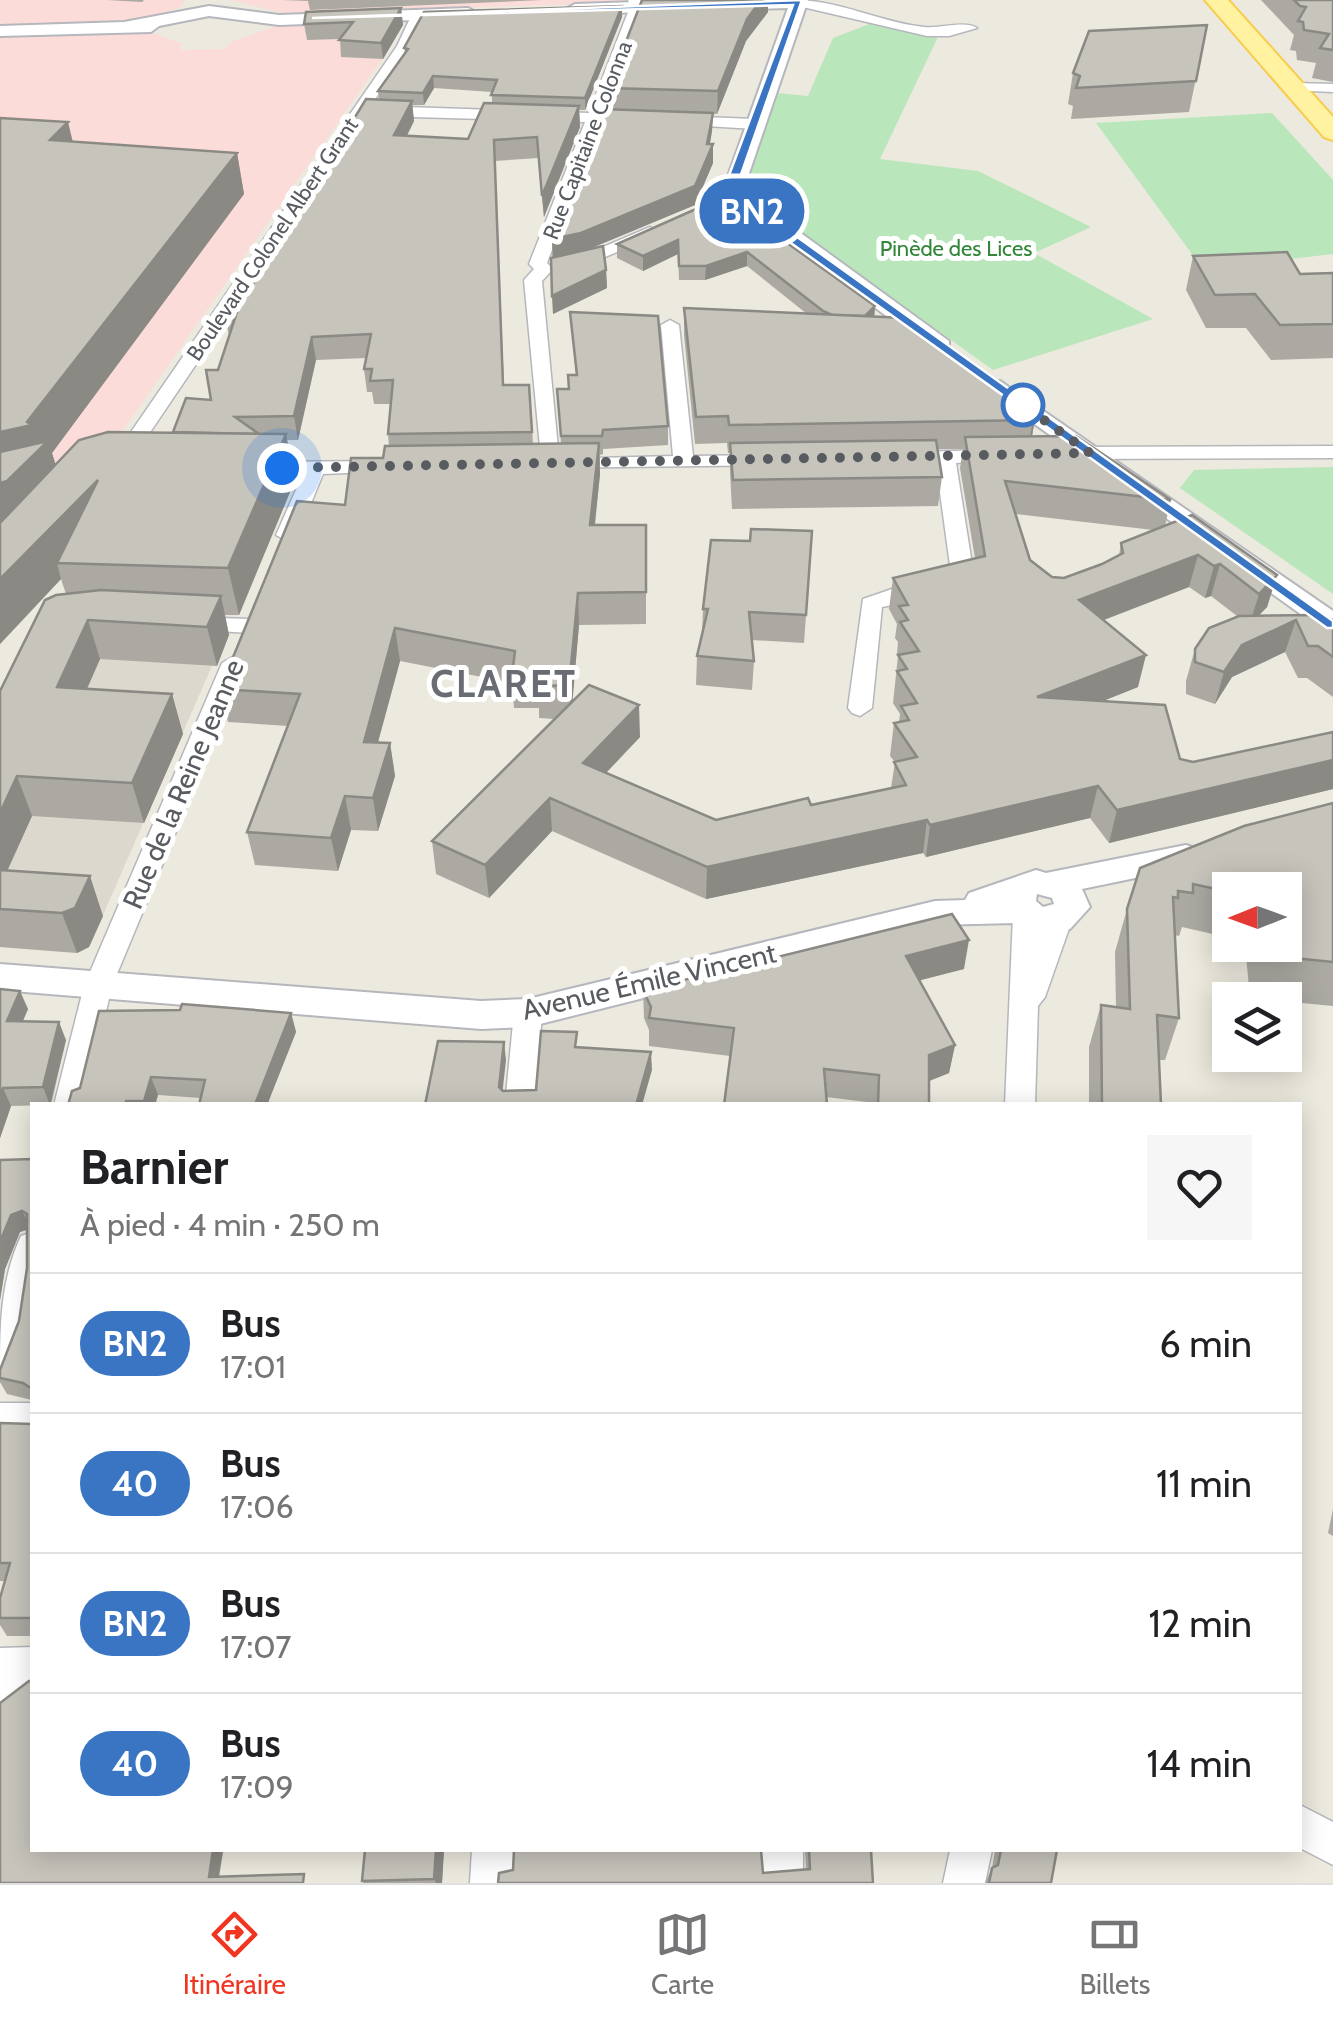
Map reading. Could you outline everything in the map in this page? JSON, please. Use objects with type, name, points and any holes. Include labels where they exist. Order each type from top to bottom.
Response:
[{"type":"main road","points":[[1216,0],[1333,132]]},
{"type":"street","points":[[799,1],[726,200],[968,365],[1333,624]]},
{"type":"street","points":[[562,10],[636,4],[799,1],[843,7],[909,29],[943,32],[970,28]]},
{"type":"street","name":"Rue Capitaine Colonna","points":[[544,270],[538,264],[597,118],[636,4]]},
{"type":"street","points":[[0,31],[180,24],[216,11],[233,26],[280,20],[488,12]]},
{"type":"street","name":"Boulevard Colonel Albert Grant","points":[[92,467],[128,463],[410,37],[418,14]]},
{"type":"street","points":[[180,24],[199,34]]},
{"type":"street","points":[[1294,87],[1333,88]]},
{"type":"street","points":[[360,110],[756,124]]},
{"type":"street","points":[[669,224],[588,260],[544,270],[533,280],[539,464],[796,460]]},
{"type":"street","points":[[670,325],[684,462]]},
{"type":"street","points":[[889,459],[1333,452]]},
{"type":"street","points":[[860,708],[871,604],[892,592],[949,590],[964,584],[946,458]]},
{"type":"street","points":[[225,468],[412,466]]},
{"type":"street","points":[[278,556],[314,469]]},
{"type":"street","name":"Rue de la Reine Jeanne","points":[[70,1102],[98,986],[253,617],[172,623]]},
{"type":"street","points":[[1020,1102],[1025,1012],[1042,904],[1121,873],[1217,849]]},
{"type":"street","name":"Avenue Émile Vincent","points":[[0,977],[481,1016],[528,1013],[956,910],[1042,904]]},
{"type":"street","points":[[520,1102],[528,1013]]},
{"type":"street","points":[[0,1360],[30,1253]]},
{"type":"street","points":[[0,1419],[30,1420]]},
{"type":"street","points":[[1302,1826],[1333,1844]]},
{"type":"street","points":[[492,1883],[493,1852]]},
{"type":"street","points":[[782,1852],[782,1883]]},
{"type":"street","points":[[964,1883],[971,1852]]},
{"type":"shaded area","points":[[0,0],[184,0],[183,6],[159,15],[125,21],[0,25]]},
{"type":"shaded area","points":[[230,0],[632,0],[632,2],[286,14]]},
{"type":"shaded area","points":[[340,23],[339,39],[391,46],[112,446],[102,453],[0,481],[0,37],[148,31],[182,44],[180,50],[224,49],[231,42],[277,26]]},
{"type":"shaded area","points":[[58,638],[222,643],[89,947],[77,953],[0,947],[0,760]]},
{"type":"green space","name":"Pinède des Lices","points":[[880,20],[932,31],[937,39],[880,159],[978,171],[1091,227],[1034,253],[1153,319],[993,370],[744,192],[777,93],[808,96],[833,38]]},
{"type":"green space","points":[[1272,113],[1333,180],[1333,254],[1203,269],[1096,123]]},
{"type":"green space","points":[[1333,467],[1333,594],[1180,488],[1194,470]]},
{"type":"building","points":[[642,0],[761,0],[747,19],[718,91],[608,88]]},
{"type":"building","points":[[1294,0],[1333,0],[1333,50],[1320,48],[1329,34],[1304,30],[1303,22],[1298,21],[1306,7]]},
{"type":"building","points":[[622,6],[585,98],[491,95],[497,80],[433,76],[423,93],[378,91],[408,49],[404,48],[424,12]]},
{"type":"building","points":[[401,8],[381,43],[339,40],[353,22],[304,24],[306,12]]},
{"type":"building","points":[[1207,25],[1196,81],[1076,88],[1080,76],[1073,73],[1089,31]]},
{"type":"building","points":[[366,99],[412,101],[394,135],[468,139],[484,103],[579,106],[542,196],[537,137],[494,140],[503,385],[529,385],[532,432],[388,434],[393,380],[370,381],[372,369],[364,369],[371,334],[312,337],[294,416],[235,417],[259,434],[173,432],[186,398],[211,400],[206,370],[218,370],[237,312],[224,312],[245,284],[253,284]]},
{"type":"building","points":[[602,109],[713,113],[707,144],[713,144],[695,186],[581,233],[552,239]]},
{"type":"building","points":[[0,118],[68,122],[50,140],[237,153],[27,422],[32,425],[0,432]]},
{"type":"building","points":[[723,197],[875,306],[865,316],[832,315],[747,252],[706,266],[679,266],[678,240],[643,256],[617,244]]},
{"type":"building","points":[[603,246],[606,270],[552,296],[551,258]]},
{"type":"building","points":[[1287,252],[1300,274],[1333,273],[1333,324],[1280,325],[1255,294],[1215,295],[1193,256]]},
{"type":"building","points":[[684,308],[906,318],[1037,408],[1033,420],[729,425],[728,416],[696,417]]},
{"type":"building","points":[[570,312],[658,316],[668,426],[603,430],[602,436],[561,436],[557,389],[569,389],[568,375],[577,375]]},
{"type":"building","points":[[108,432],[286,434],[228,568],[57,563],[98,480],[0,579],[0,523],[79,440]]},
{"type":"building","points":[[1076,436],[1171,500],[1005,481],[1030,560],[1052,577],[1064,578],[1102,564],[1123,553],[1121,543],[1192,515],[1277,575],[1259,594],[1220,564],[1214,566],[1198,555],[1079,600],[1146,655],[1037,697],[1165,705],[1180,759],[1193,762],[1333,732],[1333,760],[1117,810],[1098,786],[930,825],[927,820],[707,867],[550,798],[485,865],[432,841],[589,685],[639,705],[583,763],[716,820],[808,798],[811,805],[906,785],[894,762],[917,757],[894,723],[909,720],[901,706],[917,703],[897,671],[907,669],[898,655],[919,651],[900,622],[908,620],[899,606],[908,605],[893,578],[985,556],[965,437]]},
{"type":"building","points":[[936,440],[942,477],[733,480],[730,443]]},
{"type":"building","points":[[48,441],[7,481],[0,483],[0,452]]},
{"type":"building","points":[[599,443],[590,525],[646,525],[646,592],[578,593],[569,686],[537,685],[538,676],[512,675],[515,651],[395,628],[364,742],[390,743],[373,798],[345,796],[331,838],[247,832],[300,694],[220,689],[297,501],[345,505],[351,458],[383,458],[385,446]]},
{"type":"building","points":[[751,529],[812,531],[806,615],[749,612],[754,661],[697,656],[708,609],[703,609],[711,540],[750,541]]},
{"type":"building","points":[[101,590],[221,596],[207,627],[88,620],[57,687],[172,694],[132,783],[17,776],[0,813],[0,691],[45,600]]},
{"type":"building","points":[[1317,615],[1333,620],[1333,657],[1318,646],[1308,646],[1296,620],[1242,645],[1224,672],[1195,662],[1195,649],[1209,628],[1239,616]]},
{"type":"building","points":[[1333,803],[1333,962],[1302,959],[1302,872],[1212,872],[1212,888],[1193,884],[1193,893],[1178,891],[1178,898],[1173,897],[1179,1018],[1157,1015],[1161,1102],[1102,1102],[1101,1005],[1130,1009],[1127,909],[1140,868],[1244,826]]},
{"type":"building","points":[[0,870],[90,876],[75,908],[62,913],[0,909]]},
{"type":"building","points":[[952,914],[969,940],[906,956],[955,1045],[929,1055],[929,1102],[878,1102],[879,1075],[824,1069],[827,1102],[724,1102],[734,1028],[649,1018],[651,1007],[643,990]]},
{"type":"building","points":[[0,989],[20,991],[7,1021],[59,1022],[43,1087],[3,1088],[0,1095]]},
{"type":"building","points":[[182,1004],[291,1013],[256,1102],[200,1102],[205,1080],[151,1077],[144,1101],[69,1102],[72,1091],[80,1088],[99,1011],[180,1010]]},
{"type":"building","points":[[541,1031],[577,1032],[575,1047],[651,1052],[637,1102],[426,1102],[438,1041],[504,1042],[499,1087],[503,1091],[536,1090]]},
{"type":"building","points":[[30,1159],[30,1388],[0,1378],[19,1321],[27,1268],[27,1214],[22,1211],[11,1215],[0,1242],[0,1160]]},
{"type":"building","points":[[0,1423],[30,1424],[30,1618],[0,1618],[0,1598],[10,1563],[0,1563]]},
{"type":"building","points":[[30,1681],[30,1852],[213,1852],[209,1877],[304,1874],[303,1883],[0,1883],[0,1703]]},
{"type":"building","points":[[365,1852],[436,1852],[434,1879],[362,1881]]},
{"type":"building","points":[[514,1852],[761,1852],[763,1873],[810,1869],[809,1852],[871,1852],[873,1883],[498,1883],[499,1873],[513,1870]]},
{"type":"building","points":[[1001,1852],[1057,1852],[1051,1883],[989,1883],[992,1868],[998,1865]]},
{"type":"bus line","name":"BN2","points":[[317,18],[799,2],[731,186],[735,198],[1333,624]]},
{"type":"district","name":"CLARET","points":[[504,684]]},
{"type":"route","points":[[282,468],[1090,453],[1023,405]]}]
